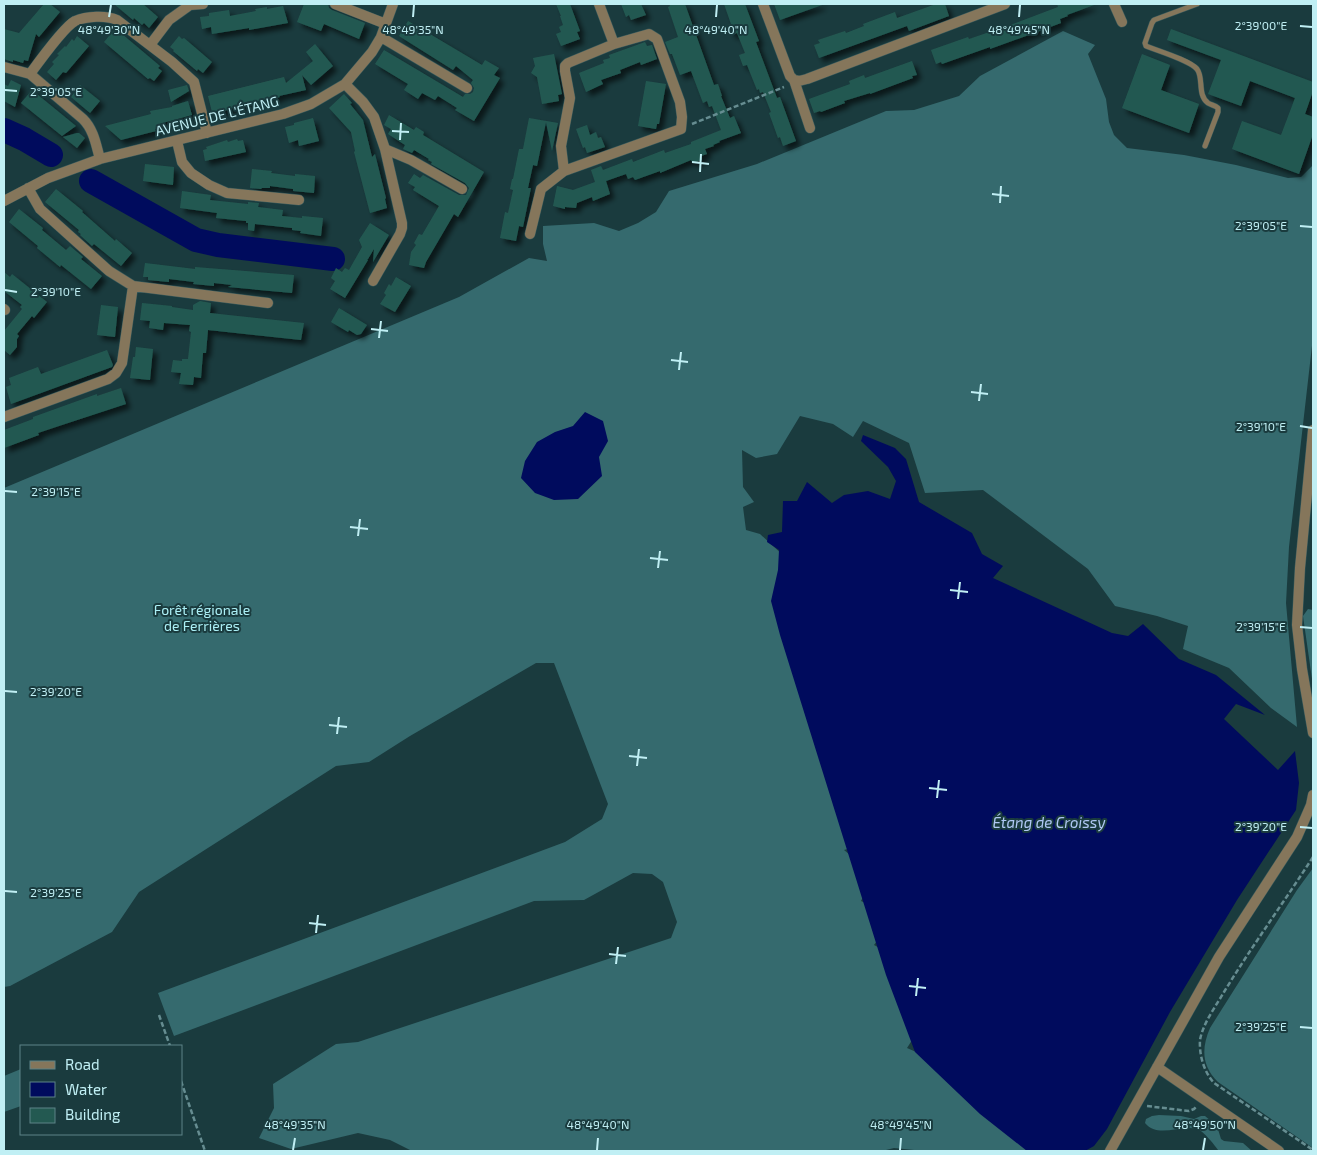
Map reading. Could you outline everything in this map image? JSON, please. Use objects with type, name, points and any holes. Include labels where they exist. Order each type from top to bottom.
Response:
[{"type":"street","points":[[150,45],[170,20],[190,6],[203,4]]},
{"type":"street","points":[[335,4],[386,24]]},
{"type":"street","name":"AVENUE DE L'ÉTANG","points":[[4,200],[48,178],[100,159],[283,114],[318,100],[345,84],[372,52],[381,37],[393,4]]},
{"type":"street","points":[[598,4],[614,44]]},
{"type":"street","points":[[763,4],[790,76],[794,80],[810,128]]},
{"type":"street","points":[[794,80],[807,79],[1006,4]]},
{"type":"street","points":[[1114,4],[1122,22]]},
{"type":"street","points":[[30,74],[69,25],[82,19],[112,18],[172,62],[194,82],[206,133]]},
{"type":"street","points":[[530,234],[541,189],[564,172],[681,129],[680,102],[657,39],[649,34],[614,44],[568,63],[565,66],[570,98],[561,146],[564,172]]},
{"type":"street","points":[[381,37],[467,88]]},
{"type":"street","points":[[4,67],[30,74],[88,124],[100,159]]},
{"type":"street","points":[[345,84],[363,102],[374,117],[385,149],[402,228],[373,281]]},
{"type":"street","points":[[177,140],[182,162],[191,173],[209,185],[227,192],[299,200]]},
{"type":"street","points":[[385,149],[411,160],[462,189]]},
{"type":"street","points":[[28,188],[40,209],[110,271],[132,286],[268,303]]},
{"type":"street","points":[[4,417],[108,379],[116,373],[122,363],[132,286]]},
{"type":"street","points":[[1313,430],[1300,568],[1297,625],[1302,669],[1313,733]]},
{"type":"street","points":[[1110,1151],[1219,957],[1297,837],[1311,805],[1313,795]]},
{"type":"street","points":[[1157,1067],[1279,1151]]},
{"type":"lane","points":[[1197,4],[1154,20],[1145,43],[1146,46],[1185,61],[1197,69],[1202,93],[1207,103],[1218,108],[1205,146]]},
{"type":"path","points":[[681,129],[783,88],[794,80]]},
{"type":"path","points":[[1313,857],[1239,968],[1204,1027],[1200,1040],[1205,1069],[1214,1083],[1313,1150]]},
{"type":"path","points":[[160,1015],[170,1045]]},
{"type":"path","points":[[182,1084],[204,1151]]},
{"type":"path","points":[[1138,1102],[1145,1106],[1189,1111],[1194,1109],[1203,1098]]},
{"type":"green space","name":"Forêt régionale de Ferrières","points":[[1063,31],[1095,45],[1088,54],[1106,99],[1109,122],[1114,135],[1127,148],[1184,155],[1288,178],[1301,177],[1313,165],[1313,337],[1289,547],[1286,603],[1297,727],[1271,708],[1229,668],[1183,649],[1188,626],[1115,606],[1088,569],[983,490],[925,493],[909,443],[863,421],[853,437],[833,424],[800,416],[777,454],[756,458],[742,450],[743,487],[754,502],[743,507],[746,530],[760,534],[785,557],[861,845],[844,850],[866,868],[867,889],[861,901],[879,909],[887,927],[874,945],[889,953],[916,1034],[907,1048],[930,1058],[1048,1151],[915,1151],[894,1148],[882,1151],[412,1151],[390,1140],[358,1133],[291,1149],[259,1138],[274,1108],[273,1084],[336,1044],[358,1042],[671,938],[677,922],[663,882],[652,874],[633,873],[584,900],[534,901],[174,1036],[158,993],[565,842],[602,819],[608,804],[554,663],[536,663],[369,762],[336,766],[139,892],[112,932],[10,986],[4,987],[4,488],[459,297],[529,258],[547,261],[543,244],[543,226],[594,223],[619,231],[638,223],[656,212],[669,191],[757,164],[886,111],[914,110],[959,96],[980,76]]},
{"type":"green space","points":[[1308,609],[1313,610],[1313,686],[1303,616]]},
{"type":"green space","points":[[1313,868],[1313,1148],[1218,1082],[1209,1070],[1204,1050],[1210,1028],[1297,890]]},
{"type":"green space","points":[[20,1069],[20,1106],[4,1112],[4,1076]]},
{"type":"green space","points":[[1159,1115],[1181,1116],[1194,1119],[1205,1116],[1217,1126],[1221,1139],[1243,1143],[1252,1151],[1219,1151],[1200,1130],[1184,1128],[1163,1131],[1150,1128],[1145,1123],[1146,1119]]},
{"type":"water","points":[[585,412],[603,421],[608,441],[599,457],[602,476],[578,499],[554,500],[535,493],[521,478],[525,461],[537,442],[555,432],[573,426]]},
{"type":"water","name":"Étang de Croissy","points":[[863,435],[895,448],[906,459],[919,502],[972,533],[982,554],[1003,566],[993,578],[1112,633],[1128,636],[1143,624],[1179,659],[1216,675],[1265,715],[1236,704],[1224,719],[1278,770],[1295,751],[1299,783],[1296,810],[1237,900],[1170,1012],[1107,1129],[1094,1146],[1085,1151],[1027,1151],[980,1114],[915,1052],[886,975],[780,635],[771,601],[778,570],[779,550],[767,542],[768,535],[782,532],[783,501],[797,501],[807,482],[832,503],[844,495],[868,491],[890,499],[896,481],[888,467],[861,441]]},
{"type":"building","points":[[44,4],[50,4],[60,12],[39,37],[36,34],[28,61],[24,60],[23,63],[4,59],[4,29],[19,33]]},
{"type":"building","points":[[114,4],[143,4],[158,17],[149,28],[134,18],[133,20]]},
{"type":"building","points":[[304,4],[328,4],[332,10],[365,23],[359,39],[324,24],[321,31],[297,22]]},
{"type":"building","points":[[556,4],[570,4],[580,31],[577,32],[580,39],[561,46],[556,34],[561,32],[559,27],[563,25]]},
{"type":"building","points":[[621,4],[641,4],[646,15],[631,20],[629,15],[626,17]]},
{"type":"building","points":[[669,4],[685,4],[714,85],[718,84],[730,118],[734,116],[741,133],[719,141],[714,146],[705,149],[707,154],[701,156],[702,160],[693,163],[691,160],[660,173],[660,171],[635,180],[633,177],[628,179],[626,174],[606,181],[610,194],[593,201],[592,197],[577,203],[576,208],[565,207],[565,209],[553,206],[557,186],[573,190],[595,182],[591,170],[601,166],[603,170],[632,159],[633,162],[664,150],[665,153],[691,144],[691,142],[721,130],[712,106],[709,107],[707,101],[703,103],[691,71],[680,75],[665,42],[678,37],[668,7],[670,6]]},
{"type":"building","points":[[724,4],[745,4],[759,41],[756,42],[777,98],[780,97],[796,141],[783,146],[780,137],[778,138],[763,92],[760,93],[759,89],[757,90],[747,65],[743,66],[739,55],[745,53],[737,33],[732,35],[728,25],[731,24]]},
{"type":"building","points":[[774,4],[822,4],[822,5],[780,20]]},
{"type":"building","points":[[936,4],[945,4],[949,16],[909,31],[907,26],[819,58],[814,45],[820,43],[818,40],[845,31],[846,33],[864,26],[863,24],[895,12],[897,18]]},
{"type":"building","points":[[1057,4],[1094,5],[1067,15],[1060,19],[1061,23],[1037,32],[990,49],[990,47],[942,64],[941,62],[936,64],[931,50],[1013,24],[1058,7]]},
{"type":"building","points":[[283,6],[288,23],[212,34],[211,27],[202,29],[200,17],[209,16],[209,13],[229,10],[230,16],[256,11],[255,9]]},
{"type":"building","points":[[408,21],[482,65],[485,60],[499,68],[494,75],[500,78],[474,121],[455,110],[457,108],[438,96],[435,100],[422,93],[418,99],[404,90],[408,84],[375,64],[384,50],[463,97],[465,94],[473,92],[474,88],[471,83],[473,80],[456,66],[453,70],[399,36]]},
{"type":"building","points":[[1171,29],[1313,82],[1313,91],[1305,114],[1313,117],[1313,134],[1299,174],[1232,149],[1242,121],[1281,135],[1295,98],[1250,81],[1241,106],[1208,94],[1221,60],[1167,40]]},
{"type":"building","points":[[114,30],[120,36],[122,34],[160,66],[158,68],[162,71],[154,81],[150,78],[148,79],[104,42]]},
{"type":"building","points":[[77,36],[89,46],[66,73],[63,72],[56,80],[47,72],[54,64],[52,62],[59,55],[57,54],[72,39],[74,41]]},
{"type":"building","points":[[179,36],[182,39],[184,38],[212,62],[203,73],[198,69],[197,71],[170,47]]},
{"type":"building","points":[[645,42],[647,46],[652,45],[657,59],[641,65],[640,62],[620,70],[621,73],[601,80],[603,84],[586,92],[579,73],[604,63],[603,60],[610,58],[609,55]]},
{"type":"building","points":[[315,44],[333,66],[311,85],[302,75],[306,90],[242,105],[222,112],[221,110],[212,112],[208,96],[284,77],[286,83],[313,61],[306,52]]},
{"type":"building","points":[[554,54],[562,94],[558,95],[559,101],[542,104],[537,77],[531,73],[535,66],[533,58]]},
{"type":"building","points":[[1142,54],[1170,65],[1161,90],[1199,104],[1189,133],[1122,108]]},
{"type":"building","points":[[912,61],[917,75],[912,76],[913,78],[814,113],[809,99],[850,84],[849,81],[864,75],[865,78]]},
{"type":"building","points":[[11,80],[21,85],[15,107],[4,101],[4,84],[8,86]]},
{"type":"building","points":[[646,81],[666,84],[659,124],[657,124],[656,129],[638,126]]},
{"type":"building","points":[[80,85],[100,101],[90,113],[71,97]]},
{"type":"building","points":[[187,85],[189,91],[171,102],[168,90]]},
{"type":"building","points":[[32,90],[76,126],[62,136],[21,103]]},
{"type":"building","points":[[344,94],[363,120],[372,157],[375,154],[387,208],[370,213],[354,152],[351,132],[329,108]]},
{"type":"building","points":[[188,101],[192,115],[159,124],[160,128],[155,129],[156,131],[121,140],[105,126],[151,114],[150,111],[172,107]]},
{"type":"building","points":[[389,115],[414,130],[416,127],[424,132],[423,135],[484,172],[458,217],[454,214],[424,268],[409,265],[411,252],[416,245],[414,243],[419,234],[422,235],[439,206],[413,190],[415,187],[408,183],[414,174],[420,178],[423,175],[459,195],[466,195],[469,188],[465,183],[431,164],[432,162],[429,159],[414,150],[412,153],[403,149],[405,145],[388,134],[391,129],[384,125]]},
{"type":"building","points":[[313,118],[319,141],[299,146],[298,140],[289,143],[285,127]]},
{"type":"building","points":[[529,118],[558,123],[552,151],[546,122],[537,166],[533,165],[528,188],[531,188],[523,227],[519,226],[516,241],[500,238],[505,212],[508,213],[513,190],[510,189],[519,149],[523,149]]},
{"type":"building","points":[[587,125],[590,135],[596,132],[598,138],[601,137],[605,147],[587,153],[585,147],[583,148],[576,129]]},
{"type":"building","points":[[77,133],[85,138],[77,148],[63,137]]},
{"type":"building","points":[[237,139],[238,141],[243,140],[246,152],[205,161],[203,150],[207,149],[206,147],[227,140],[228,142]]},
{"type":"building","points":[[145,164],[174,167],[173,185],[143,181]]},
{"type":"building","points":[[252,169],[295,176],[295,174],[315,176],[314,193],[270,186],[270,188],[261,189],[250,188]]},
{"type":"building","points":[[56,189],[115,241],[116,239],[132,253],[121,266],[94,244],[92,246],[80,235],[79,230],[45,202]]},
{"type":"building","points":[[182,191],[211,195],[210,200],[248,204],[248,202],[259,203],[258,207],[283,210],[282,216],[323,218],[321,236],[300,233],[301,231],[292,230],[292,228],[255,224],[254,231],[248,230],[248,223],[246,221],[216,218],[217,213],[180,208]]},
{"type":"building","points":[[19,209],[66,250],[70,246],[83,257],[81,259],[102,276],[91,289],[61,265],[60,267],[9,222]]},
{"type":"building","points":[[370,223],[389,235],[373,262],[374,249],[367,259],[345,298],[330,289],[335,281],[331,278],[336,268],[342,272],[345,268],[349,270],[362,247],[359,240]]},
{"type":"building","points":[[145,263],[195,269],[195,267],[294,275],[292,293],[228,287],[232,285],[214,283],[214,286],[169,279],[169,282],[148,280],[148,277],[143,277]]},
{"type":"building","points":[[4,272],[10,277],[12,274],[47,302],[17,334],[19,336],[17,347],[10,355],[4,350],[4,331],[22,309],[20,307],[22,305],[4,291]]},
{"type":"building","points":[[396,277],[411,286],[395,312],[380,304],[386,295],[384,293],[389,284],[391,286]]},
{"type":"building","points":[[200,301],[211,303],[210,313],[304,323],[301,340],[208,330],[206,353],[203,353],[201,378],[194,377],[193,385],[179,384],[181,373],[171,372],[173,360],[182,361],[182,359],[188,359],[190,325],[164,323],[163,330],[149,328],[150,321],[140,320],[142,303],[193,310],[193,305]]},
{"type":"building","points":[[101,305],[118,307],[115,337],[97,335]]},
{"type":"building","points":[[339,308],[367,325],[361,334],[357,335],[349,330],[348,332],[331,322]]},
{"type":"building","points":[[136,347],[153,349],[150,380],[130,378]]},
{"type":"building","points":[[107,350],[113,365],[112,367],[11,404],[6,387],[11,385],[9,378],[38,367],[41,374]]},
{"type":"building","points":[[121,388],[126,404],[38,433],[39,435],[4,448],[4,430],[33,419],[33,417],[97,394],[97,396]]},
{"type":"waterway","points":[[4,130],[51,155]]},
{"type":"waterway","points":[[91,181],[196,240],[218,245],[333,259]]}]
